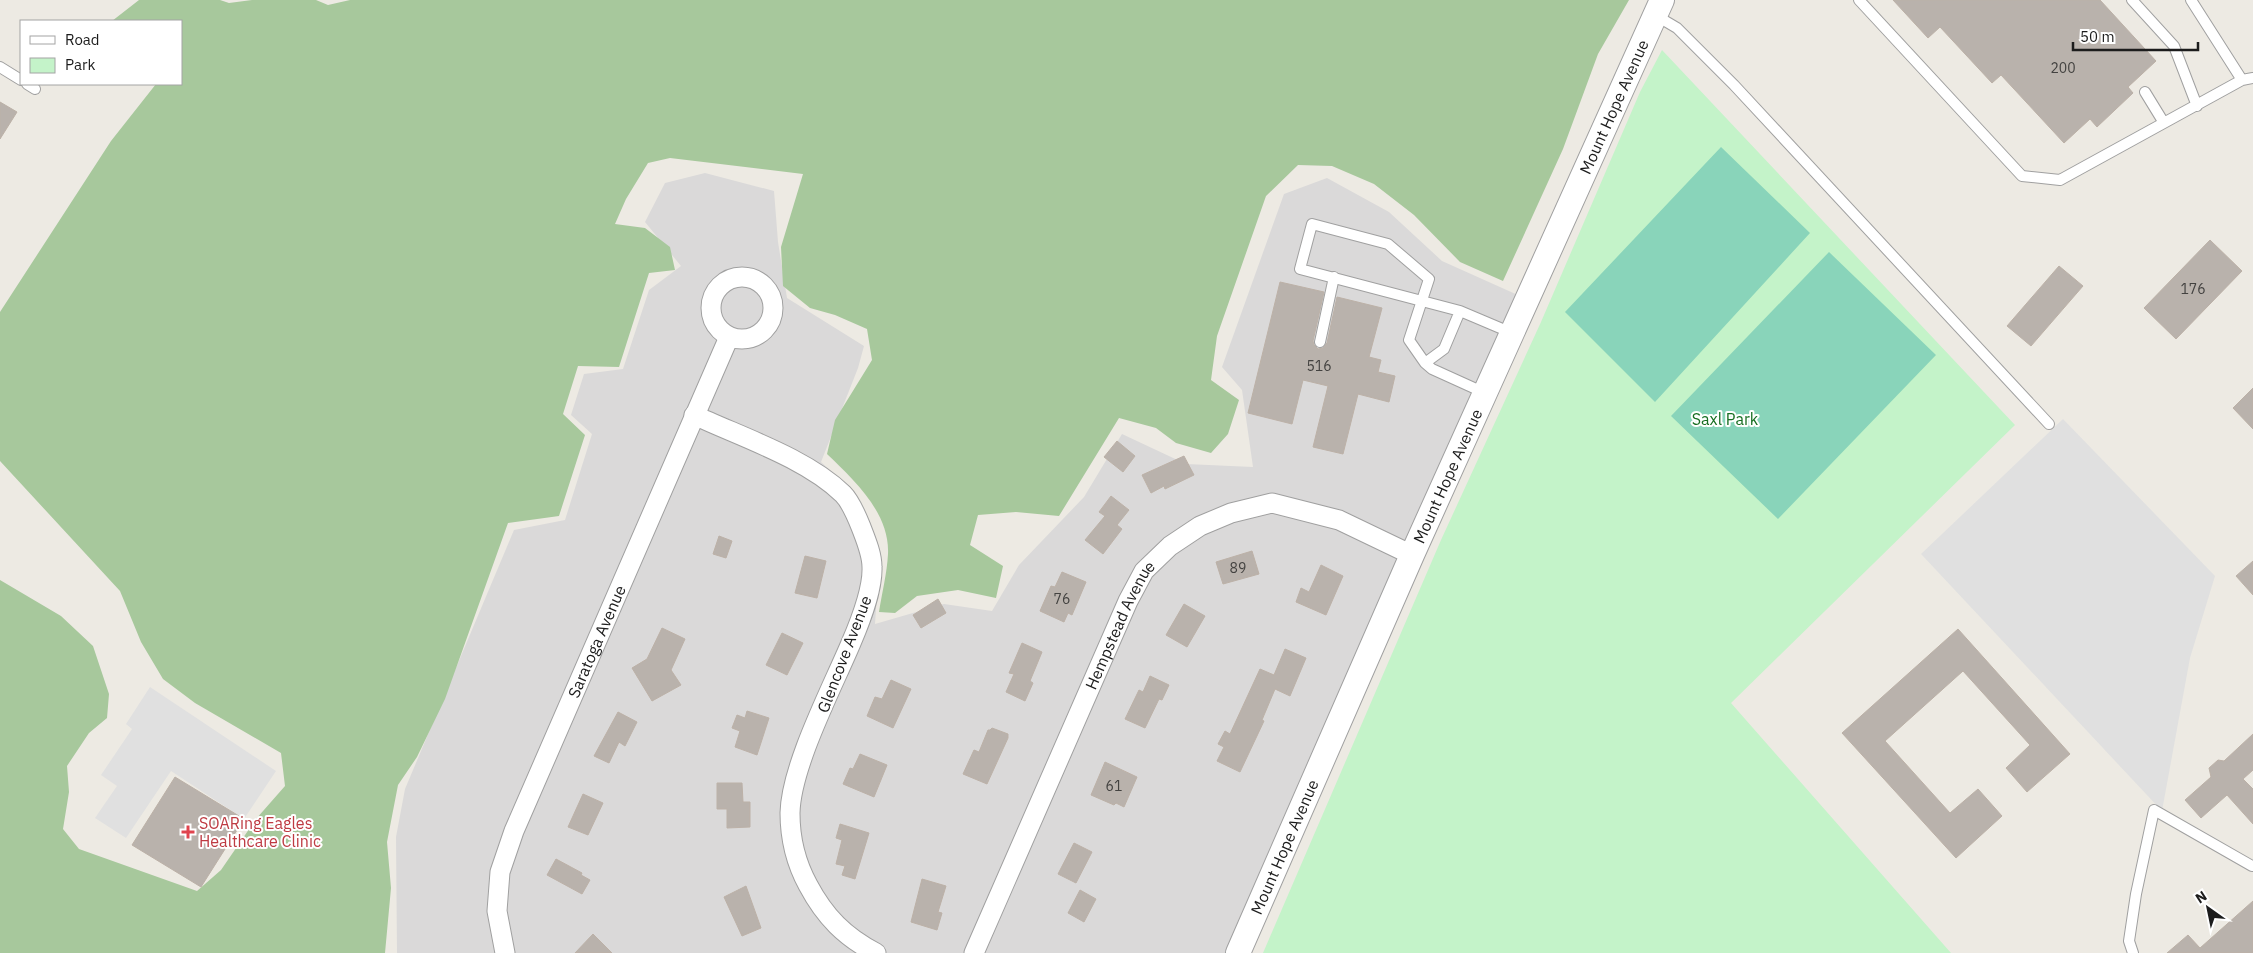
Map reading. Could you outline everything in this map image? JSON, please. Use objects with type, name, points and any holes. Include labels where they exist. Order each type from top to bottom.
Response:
[{"type":"street","name":"Mount Hope Avenue","points":[[1238,953],[1412,555],[1658,7]]},
{"type":"street","name":"Saratoga Avenue","points":[[505,953],[497,911],[500,872],[514,831],[694,415],[730,337]]},
{"type":"street","name":"Glencove Avenue","points":[[694,415],[809,468],[845,496],[858,518],[868,544],[872,567],[871,582],[861,616],[797,775],[790,812],[793,846],[804,877],[817,902],[836,925],[856,943],[876,953]]},
{"type":"street","name":"Hempstead Avenue","points":[[974,953],[1128,601],[1144,571],[1170,546],[1200,526],[1231,513],[1272,503],[1339,520],[1412,555]]},
{"type":"lane","points":[[1859,0],[2022,176],[2060,180],[2242,80],[2253,78]]},
{"type":"lane","points":[[2132,0],[2174,46],[2197,106]]},
{"type":"lane","points":[[2191,0],[2242,80]]},
{"type":"lane","points":[[1658,7],[1734,85],[2049,424]]},
{"type":"lane","points":[[0,67],[20,79]]},
{"type":"lane","points":[[2145,92],[2164,123]]},
{"type":"lane","points":[[1485,393],[1432,369],[1425,363],[1409,340],[1422,300],[1429,279],[1388,244],[1312,224],[1300,268],[1422,300],[1460,311],[1512,333]]},
{"type":"lane","points":[[1320,342],[1334,277]]},
{"type":"lane","points":[[1425,363],[1444,349],[1460,311]]},
{"type":"lane","points":[[2133,953],[2129,941],[2136,894],[2154,810],[2252,866]]},
{"type":"shaded area","points":[[705,173],[774,191],[778,242],[787,298],[864,346],[858,368],[821,462],[855,493],[880,550],[875,624],[944,604],[992,611],[1019,565],[1084,497],[1122,434],[1186,464],[1253,467],[1242,390],[1222,367],[1284,194],[1327,178],[1389,212],[1442,261],[1520,296],[1229,953],[397,953],[396,837],[405,789],[514,530],[565,520],[592,434],[571,415],[584,374],[623,369],[649,290],[681,266],[645,222],[665,183]]},
{"type":"shaded area","points":[[2063,419],[2215,576],[2190,658],[2162,811],[1921,554]]},
{"type":"shaded area","points":[[150,687],[276,771],[244,819],[171,771],[126,838],[95,818],[117,786],[101,775],[132,729],[126,724]]},
{"type":"green space","points":[[139,0],[220,0],[229,3],[252,0],[316,0],[328,5],[350,0],[1629,0],[1598,54],[1563,149],[1503,281],[1460,262],[1414,215],[1374,184],[1332,166],[1298,165],[1266,196],[1217,336],[1211,380],[1239,400],[1228,434],[1211,453],[1176,443],[1156,428],[1119,418],[1059,516],[1016,512],[978,515],[970,545],[1003,566],[996,598],[958,590],[917,596],[895,613],[879,612],[888,554],[887,539],[883,525],[877,511],[859,486],[827,454],[835,420],[872,360],[867,329],[835,315],[810,308],[783,286],[781,247],[803,174],[670,158],[648,163],[626,199],[615,224],[645,228],[670,247],[675,270],[649,273],[619,367],[578,366],[563,414],[585,435],[559,516],[508,523],[445,699],[417,757],[398,785],[387,842],[391,888],[385,953],[0,953],[0,580],[61,616],[93,646],[109,694],[107,718],[89,733],[67,766],[69,792],[63,829],[79,849],[197,891],[221,870],[256,819],[285,786],[281,753],[195,703],[163,679],[141,642],[120,591],[0,461],[0,312],[111,141],[155,85],[182,85],[182,20],[113,20]]},
{"type":"green space","name":"Saxl Park","points":[[1662,50],[2015,425],[1731,703],[1951,953],[1263,953],[1441,540],[1541,322],[1640,92]]},
{"type":"green space","points":[[1721,147],[1810,233],[1655,402],[1565,312]]},
{"type":"green space","points":[[1829,252],[1936,355],[1778,519],[1671,416]]},
{"type":"building","points":[[1893,0],[2100,0],[2156,61],[2128,87],[2133,93],[2097,127],[2090,119],[2064,143],[2001,75],[1992,83],[1940,27],[1928,38]]},
{"type":"building","points":[[0,102],[17,112],[0,139]]},
{"type":"building","points":[[2210,240],[2242,271],[2176,339],[2144,308]]},
{"type":"building","points":[[2059,266],[2083,286],[2031,346],[2007,326]]},
{"type":"building","points":[[1280,282],[1324,292],[1313,341],[1318,349],[1323,348],[1327,343],[1337,297],[1382,308],[1369,357],[1381,360],[1378,372],[1395,376],[1389,402],[1358,394],[1343,454],[1313,447],[1328,386],[1303,380],[1292,424],[1248,413]]},
{"type":"building","points":[[2253,388],[2253,429],[2233,408]]},
{"type":"building","points":[[1117,441],[1135,456],[1123,472],[1104,457]]},
{"type":"building","points":[[1184,456],[1194,475],[1165,489],[1164,486],[1151,493],[1142,475]]},
{"type":"building","points":[[1111,496],[1129,510],[1117,525],[1122,529],[1103,554],[1085,540],[1105,516],[1099,512]]},
{"type":"building","points":[[719,536],[732,541],[726,558],[713,554]]},
{"type":"building","points":[[1252,551],[1259,574],[1223,584],[1216,562]]},
{"type":"building","points":[[805,556],[826,561],[817,598],[795,593]]},
{"type":"building","points":[[2253,561],[2253,595],[2236,576]]},
{"type":"building","points":[[1321,565],[1343,576],[1326,615],[1296,602],[1301,588],[1309,592]]},
{"type":"building","points":[[1062,572],[1086,582],[1072,615],[1068,613],[1064,622],[1040,611],[1051,586],[1055,587]]},
{"type":"building","points":[[938,599],[946,613],[921,628],[913,615]]},
{"type":"building","points":[[1184,604],[1205,616],[1187,647],[1166,635]]},
{"type":"building","points":[[662,628],[685,639],[671,670],[681,685],[652,701],[632,668],[647,659]]},
{"type":"building","points":[[1958,629],[2070,754],[2027,792],[2006,768],[2030,745],[1963,671],[1885,741],[1950,813],[1978,789],[2002,816],[1956,858],[1842,733]]},
{"type":"building","points":[[782,633],[803,643],[787,675],[766,665]]},
{"type":"building","points":[[1022,643],[1042,652],[1030,681],[1033,683],[1025,701],[1006,692],[1014,674],[1009,673]]},
{"type":"building","points":[[1285,649],[1306,658],[1290,696],[1275,689],[1262,720],[1264,721],[1240,772],[1217,761],[1224,747],[1218,744],[1225,731],[1230,734],[1260,669],[1274,675]]},
{"type":"building","points":[[1150,676],[1169,685],[1162,700],[1159,699],[1145,728],[1125,719],[1139,690],[1143,692]]},
{"type":"building","points":[[891,680],[911,689],[893,728],[867,716],[875,697],[882,699]]},
{"type":"building","points":[[747,711],[769,718],[757,755],[735,747],[740,731],[732,728],[737,715],[745,718]]},
{"type":"building","points":[[618,712],[637,722],[625,746],[619,742],[609,763],[594,756]]},
{"type":"building","points":[[992,728],[1008,734],[1008,738],[987,784],[963,774],[974,750],[979,752],[988,730]]},
{"type":"building","points":[[2253,734],[2253,770],[2243,779],[2253,789],[2253,824],[2227,795],[2201,818],[2185,800],[2211,777],[2209,768],[2218,760],[2224,761]]},
{"type":"building","points":[[860,754],[887,765],[874,797],[843,784],[850,768],[853,769]]},
{"type":"building","points":[[1105,762],[1137,777],[1124,807],[1116,803],[1114,805],[1091,795]]},
{"type":"building","name":"SOARing Eagles Healthcare Clinic","points":[[175,777],[244,819],[201,887],[132,845]]},
{"type":"building","points":[[717,783],[742,783],[743,802],[750,802],[750,827],[727,828],[727,809],[717,809]]},
{"type":"building","points":[[583,794],[603,803],[588,835],[568,827]]},
{"type":"building","points":[[840,824],[869,833],[855,879],[842,875],[845,866],[836,864],[842,840],[836,838]]},
{"type":"building","points":[[1074,843],[1092,852],[1076,883],[1058,874]]},
{"type":"building","points":[[556,859],[582,873],[581,875],[590,880],[582,894],[547,875]]},
{"type":"building","points":[[922,879],[946,886],[938,912],[942,913],[937,930],[911,922]]},
{"type":"building","points":[[746,886],[761,928],[742,936],[724,897]]},
{"type":"building","points":[[1080,890],[1096,899],[1084,922],[1068,913]]},
{"type":"building","points":[[2253,901],[2253,953],[2167,953],[2188,935],[2200,948]]},
{"type":"building","points":[[593,934],[612,953],[575,953]]},
{"type":"place","name":"SOARing Eagles Healthcare Clinic","points":[[188,832]]}]
